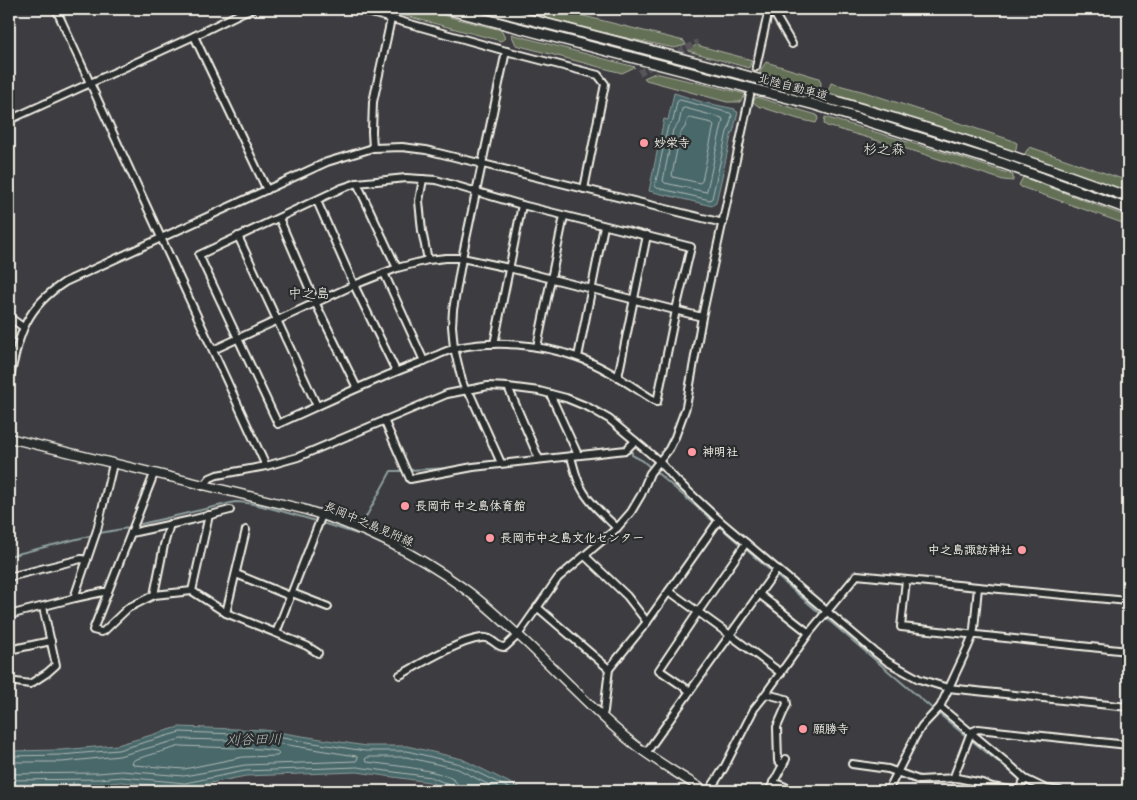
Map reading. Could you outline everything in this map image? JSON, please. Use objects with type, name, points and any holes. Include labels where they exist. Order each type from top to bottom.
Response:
[{"type":"highway","name":"北陸自動車道","points":[[446,9],[815,105],[1001,163],[1128,209]]},
{"type":"highway","name":"北陸自動車道","points":[[489,9],[726,71],[903,121],[1000,151],[1128,197]]},
{"type":"main road","name":"長岡中之島見附線","points":[[9,438],[303,509],[368,533],[414,556],[447,576],[475,597],[518,635],[602,717],[646,753],[705,791]]},
{"type":"street","points":[[56,9],[266,466]]},
{"type":"street","points":[[9,120],[252,9]]},
{"type":"street","points":[[357,9],[598,75],[605,84],[584,189]]},
{"type":"street","points":[[756,67],[768,10],[774,13],[792,44]]},
{"type":"street","points":[[373,148],[373,102],[391,19]]},
{"type":"street","points":[[194,36],[267,190]]},
{"type":"street","points":[[501,463],[471,396],[465,389],[462,381],[454,348],[452,326],[462,258],[506,51]]},
{"type":"street","points":[[400,675],[450,649],[478,638],[488,638],[502,648],[505,647],[518,635],[558,578],[617,528],[636,504],[650,473],[669,449],[686,407],[702,317],[750,95]]},
{"type":"street","points":[[9,382],[19,338],[29,315],[59,285],[327,162],[373,148],[402,147],[426,150],[723,224]]},
{"type":"street","points":[[406,178],[423,179],[436,180],[522,205],[691,247],[656,402],[618,377],[578,357],[537,347],[494,344],[454,348],[396,371],[278,424],[199,254],[342,188],[357,183],[406,178]]},
{"type":"street","points":[[423,179],[419,201],[422,231],[428,260]]},
{"type":"street","points":[[357,183],[397,268]]},
{"type":"street","points":[[317,201],[354,285],[396,371]]},
{"type":"street","points":[[494,344],[522,205]]},
{"type":"street","points":[[537,347],[564,216]]},
{"type":"street","points":[[278,218],[316,304],[357,388]]},
{"type":"street","points":[[578,357],[604,226]]},
{"type":"street","points":[[618,377],[647,235]]},
{"type":"street","points":[[238,236],[317,406]]},
{"type":"street","points":[[213,350],[384,273],[428,260],[446,258],[462,258],[509,268],[702,317]]},
{"type":"street","points":[[384,273],[424,361]]},
{"type":"street","points":[[9,317],[23,327]]},
{"type":"street","points":[[203,486],[210,478],[217,475],[266,466],[298,457],[446,394],[488,386],[539,391],[566,398],[601,413],[659,461],[677,481],[719,520],[776,569],[888,662],[919,679],[948,688],[1128,707]]},
{"type":"street","points":[[508,387],[539,459]]},
{"type":"street","points":[[550,394],[574,456],[580,485],[591,502],[617,528]]},
{"type":"street","points":[[384,420],[410,479],[501,463],[626,450],[635,441]]},
{"type":"street","points":[[75,598],[97,530],[113,464]]},
{"type":"street","points":[[154,474],[94,630],[104,631],[128,608],[154,595],[192,591],[226,613],[307,646],[318,653]]},
{"type":"street","points":[[131,533],[230,510]]},
{"type":"street","points":[[192,591],[209,515]]},
{"type":"street","points":[[276,633],[322,515]]},
{"type":"street","points":[[602,717],[609,669],[647,622],[719,520]]},
{"type":"street","points":[[154,595],[170,524]]},
{"type":"street","points":[[226,613],[246,530]]},
{"type":"street","points":[[690,691],[659,670],[746,543]]},
{"type":"street","points":[[585,556],[626,596],[647,622]]},
{"type":"street","points":[[9,577],[80,559],[87,560]]},
{"type":"street","points":[[646,753],[776,569]]},
{"type":"street","points":[[236,574],[328,607]]},
{"type":"street","points":[[709,791],[724,768],[754,709],[809,633],[857,575],[1128,602]]},
{"type":"street","points":[[906,580],[901,627],[1128,651]]},
{"type":"street","points":[[888,791],[915,737],[922,726],[940,707],[973,636],[978,587]]},
{"type":"street","points":[[669,591],[780,673]]},
{"type":"street","points":[[9,615],[75,598],[108,592]]},
{"type":"street","points":[[758,594],[809,633]]},
{"type":"street","points":[[9,681],[30,684],[47,673],[56,664],[43,607]]},
{"type":"street","points":[[537,607],[609,669]]},
{"type":"street","points":[[9,650],[51,641]]},
{"type":"street","points":[[766,694],[786,699],[787,704],[777,727],[778,761],[785,762],[768,791]]},
{"type":"street","points":[[940,707],[1026,779],[1046,790],[1060,791]]},
{"type":"street","points":[[953,779],[971,732],[978,729],[1128,745]]},
{"type":"street","points":[[852,764],[888,768],[919,780],[953,779],[1017,791],[1026,779]]},
{"type":"street","points":[[774,782],[795,791]]},
{"type":"green space","points":[[379,9],[418,9],[501,30],[505,38],[501,41]]},
{"type":"green space","points":[[505,9],[556,9],[684,41],[686,45],[674,48]]},
{"type":"green space","points":[[511,34],[635,67],[622,73],[516,45]]},
{"type":"green space","points":[[696,45],[752,60],[749,68],[688,51]]},
{"type":"green space","points":[[766,62],[819,78],[821,83],[820,92],[760,75],[760,71]]},
{"type":"green space","points":[[655,73],[746,94],[740,102],[727,102],[644,78]]},
{"type":"green space","points":[[831,83],[865,92],[1011,140],[1017,143],[1016,149],[1013,152],[827,94]]},
{"type":"green space","points":[[756,97],[817,115],[818,119],[816,123],[758,106],[753,102]]},
{"type":"green space","points":[[825,117],[1013,175],[1013,181],[1003,180],[917,152],[827,126],[824,124]]},
{"type":"green space","points":[[1030,147],[1128,181],[1128,193],[1024,155]]},
{"type":"green space","points":[[1023,177],[1128,217],[1128,225],[1021,187],[1019,185]]},
{"type":"water","points":[[674,93],[702,102],[735,109],[738,112],[716,203],[712,206],[649,191],[664,119],[668,120]]},
{"type":"water","name":"刈谷田川","points":[[179,727],[264,730],[366,746],[407,746],[462,759],[526,791],[453,791],[429,782],[357,772],[246,776],[185,788],[121,782],[9,785],[9,751],[61,750],[117,745]]},
{"type":"waterway","points":[[625,453],[632,452],[632,455],[651,468]]},
{"type":"waterway","points":[[408,470],[451,468]]},
{"type":"waterway","points":[[360,528],[391,471],[404,471]]},
{"type":"waterway","points":[[655,471],[822,615]]},
{"type":"waterway","points":[[141,524],[241,502],[264,506],[358,533]]},
{"type":"waterway","points":[[100,533],[128,528]]},
{"type":"waterway","points":[[9,556],[93,535]]},
{"type":"waterway","points":[[826,618],[934,710]]},
{"type":"waterway","points":[[938,713],[967,737]]},
{"type":"waterway","points":[[971,740],[1022,781]]},
{"type":"waterway","points":[[73,783],[76,791]]},
{"type":"waterway","points":[[1026,783],[1041,791]]},
{"type":"tunnel","points":[[639,73],[698,42]]},
{"type":"tunnel","points":[[751,92],[756,67]]},
{"type":"place","name":"妙栄寺","points":[[644,143]]},
{"type":"place","name":"神明社","points":[[692,452]]},
{"type":"place","name":"長岡市 中之島体育館","points":[[405,506]]},
{"type":"place","name":"長岡市中之島文化センター","points":[[490,538]]},
{"type":"place","name":"中之島諏訪神社","points":[[1022,550]]},
{"type":"place","name":"願勝寺","points":[[803,729]]},
{"type":"district","name":"杉之森","points":[[884,149]]},
{"type":"district","name":"中之島","points":[[309,293]]}]
